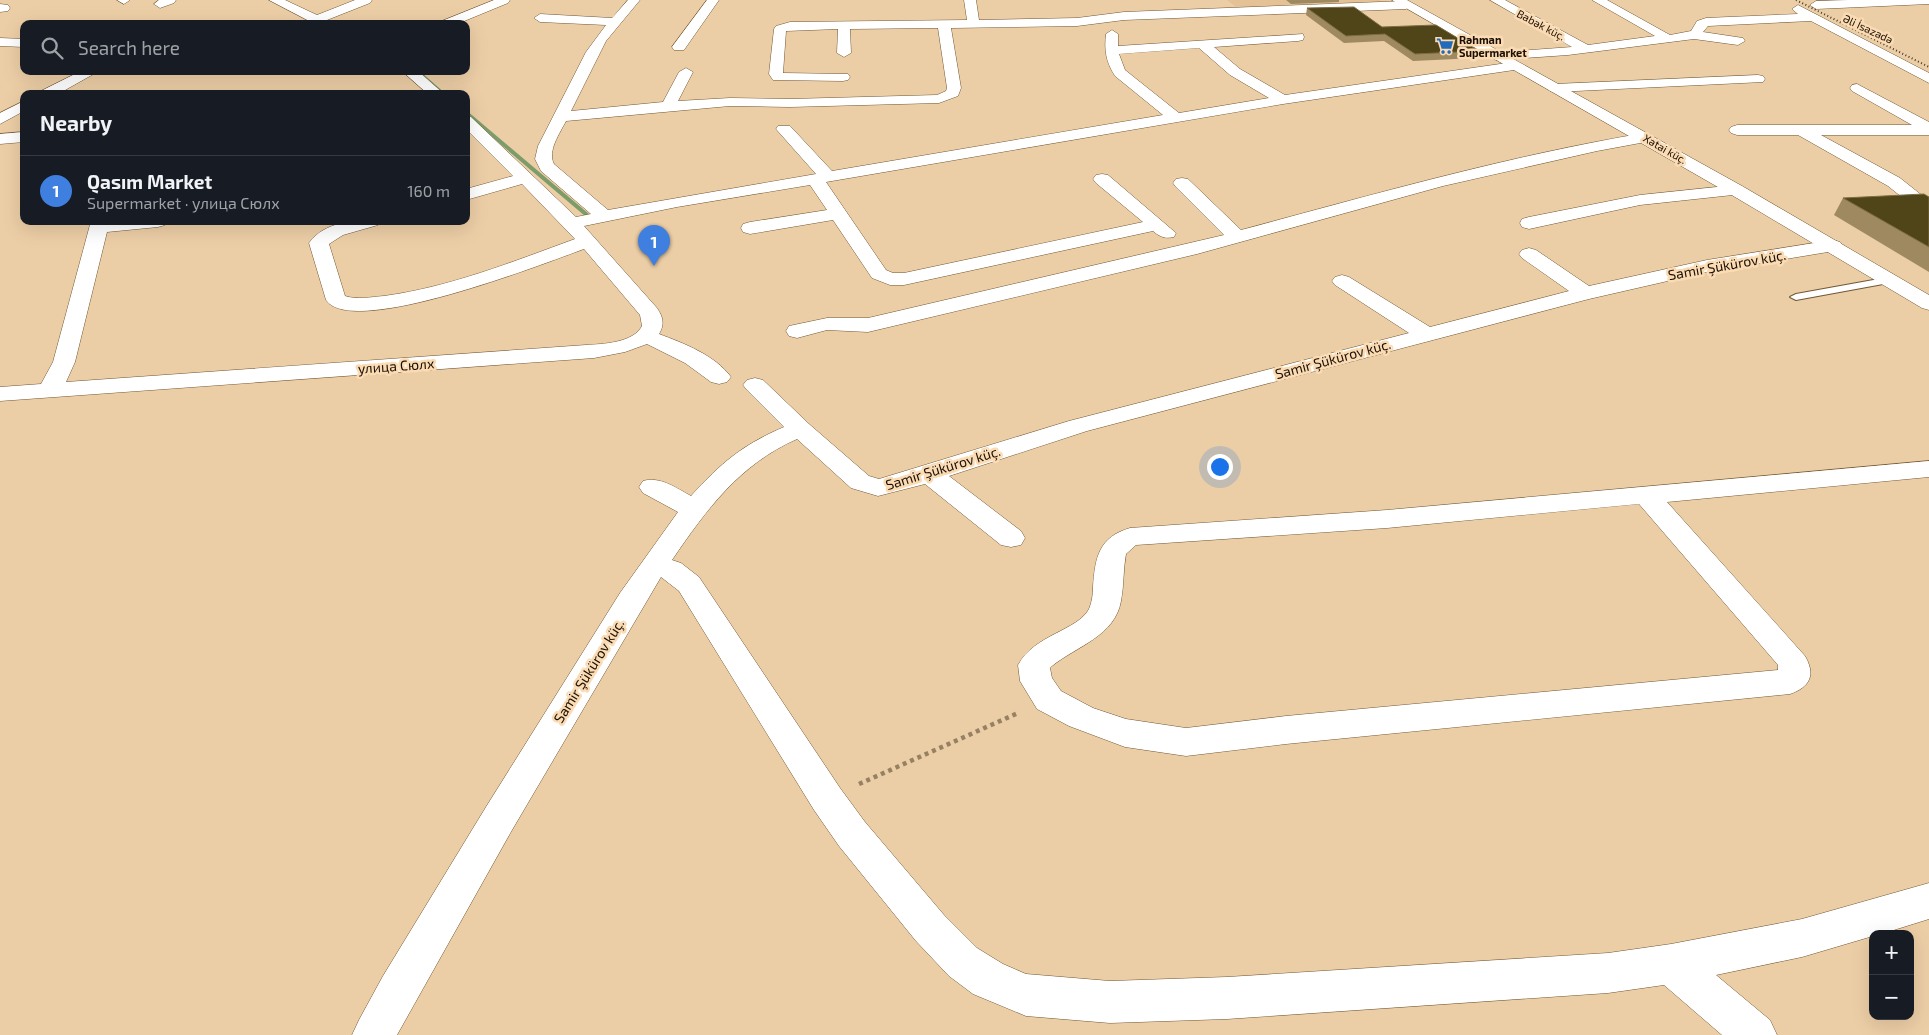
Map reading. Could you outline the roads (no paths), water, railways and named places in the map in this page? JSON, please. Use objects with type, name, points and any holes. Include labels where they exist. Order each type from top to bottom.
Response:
[{"type":"street","points":[[275,0],[319,20]]},
{"type":"street","points":[[323,20],[366,0]]},
{"type":"street","points":[[456,20],[504,0]]},
{"type":"street","points":[[604,216],[547,167],[543,159],[546,146],[593,52],[634,0]]},
{"type":"street","points":[[680,47],[713,0]]},
{"type":"street","points":[[970,0],[974,24]]},
{"type":"street","name":"Babək küç.","points":[[1496,0],[1586,49]]},
{"type":"street","points":[[1598,0],[1669,39]]},
{"type":"street","points":[[1694,35],[1701,24],[1706,22],[1812,7],[1929,0]]},
{"type":"street","points":[[843,77],[778,77],[776,74],[780,29],[784,27],[944,25],[1098,20],[1124,16],[1402,3]]},
{"type":"street","name":"Xətai küç.","points":[[1402,3],[1645,138],[1927,302]]},
{"type":"street","points":[[1788,4],[1812,7],[1929,79]]},
{"type":"street","name":"Əli İsazadə","points":[[1812,7],[1843,17]]},
{"type":"street","points":[[540,18],[615,22]]},
{"type":"street","points":[[1098,20],[1109,26],[1112,32],[1111,51],[1114,64],[1120,73],[1176,118]]},
{"type":"street","points":[[560,117],[668,106],[743,102],[790,103],[940,99],[953,93],[954,88],[944,25]]},
{"type":"street","points":[[844,26],[844,53]]},
{"type":"street","points":[[1496,56],[1586,49],[1694,35],[1738,41]]},
{"type":"street","points":[[1111,51],[1298,37]]},
{"type":"street","points":[[0,42],[20,43]]},
{"type":"street","points":[[1203,45],[1235,72],[1283,100]]},
{"type":"street","points":[[572,224],[604,216],[821,178],[1283,100],[1514,66]]},
{"type":"street","points":[[668,106],[686,72]]},
{"type":"street","points":[[54,90],[84,75]]},
{"type":"street","points":[[414,75],[432,90]]},
{"type":"street","points":[[1556,88],[1758,78]]},
{"type":"street","points":[[1857,88],[1929,130]]},
{"type":"street","points":[[4,117],[20,107]]},
{"type":"street","points":[[4,117],[20,114]]},
{"type":"street","points":[[470,124],[572,224],[652,317],[652,326],[646,336],[687,353],[705,364],[719,377]]},
{"type":"street","points":[[784,129],[821,178],[837,214],[879,274],[890,279],[904,279],[1156,225]]},
{"type":"street","points":[[1800,129],[1894,182],[1929,210]]},
{"type":"street","points":[[1737,130],[1929,130]]},
{"type":"street","points":[[0,139],[20,137]]},
{"type":"street","points":[[797,331],[827,324],[868,325],[1190,250],[1439,182],[1597,146],[1645,138]]},
{"type":"street","points":[[470,194],[526,178]]},
{"type":"street","points":[[1102,179],[1156,225],[1190,250]]},
{"type":"street","points":[[1182,183],[1237,237]]},
{"type":"street","points":[[1529,223],[1640,200],[1736,190]]},
{"type":"street","points":[[750,228],[837,214]]},
{"type":"street","points":[[50,390],[64,362],[100,225]]},
{"type":"street","points":[[356,225],[324,236],[319,243],[336,300],[342,303],[360,304],[400,301],[437,294],[586,242]]},
{"type":"street","name":"Samir Şükürov küç.","points":[[374,1035],[432,930],[497,820],[655,565],[696,510],[746,457],[770,442],[800,428],[860,482],[878,488],[897,484],[1078,426],[1586,293],[1706,266],[1833,246]]},
{"type":"street","points":[[1529,254],[1586,293]]},
{"type":"street","points":[[1342,281],[1426,334]]},
{"type":"street","name":"улица Сюлх","points":[[0,394],[611,350],[629,345],[646,336]]},
{"type":"street","points":[[755,385],[800,428]]},
{"type":"street","points":[[1646,496],[1789,657],[1794,665],[1795,675],[1790,681],[1306,728],[1186,742],[1125,733],[1081,717],[1049,700],[1036,681],[1034,665],[1041,656],[1089,627],[1103,614],[1107,600],[1110,563],[1113,551],[1124,540],[1142,535],[1388,519],[1929,469]]},
{"type":"street","points":[[929,474],[1011,538]]},
{"type":"street","points":[[652,487],[696,510]]},
{"type":"street","points":[[655,565],[672,570],[689,584],[852,834],[930,928],[963,962],[988,979],[1026,995],[1110,1002],[1227,998],[1608,973],[1671,964],[1802,938],[1929,901]]},
{"type":"street","points":[[1671,964],[1755,1035]]},
{"type":"lane","points":[[1796,297],[1890,280]]},
{"type":"waterway","points":[[421,75],[439,90]]},
{"type":"waterway","points":[[470,115],[587,215]]},
{"type":"railway","points":[[1796,0],[1929,67]]},
{"type":"place","name":"Rəhman Supermarket","points":[[1445,46]]},
{"type":"place","name":"Qasım Market","points":[[654,266]]}]
